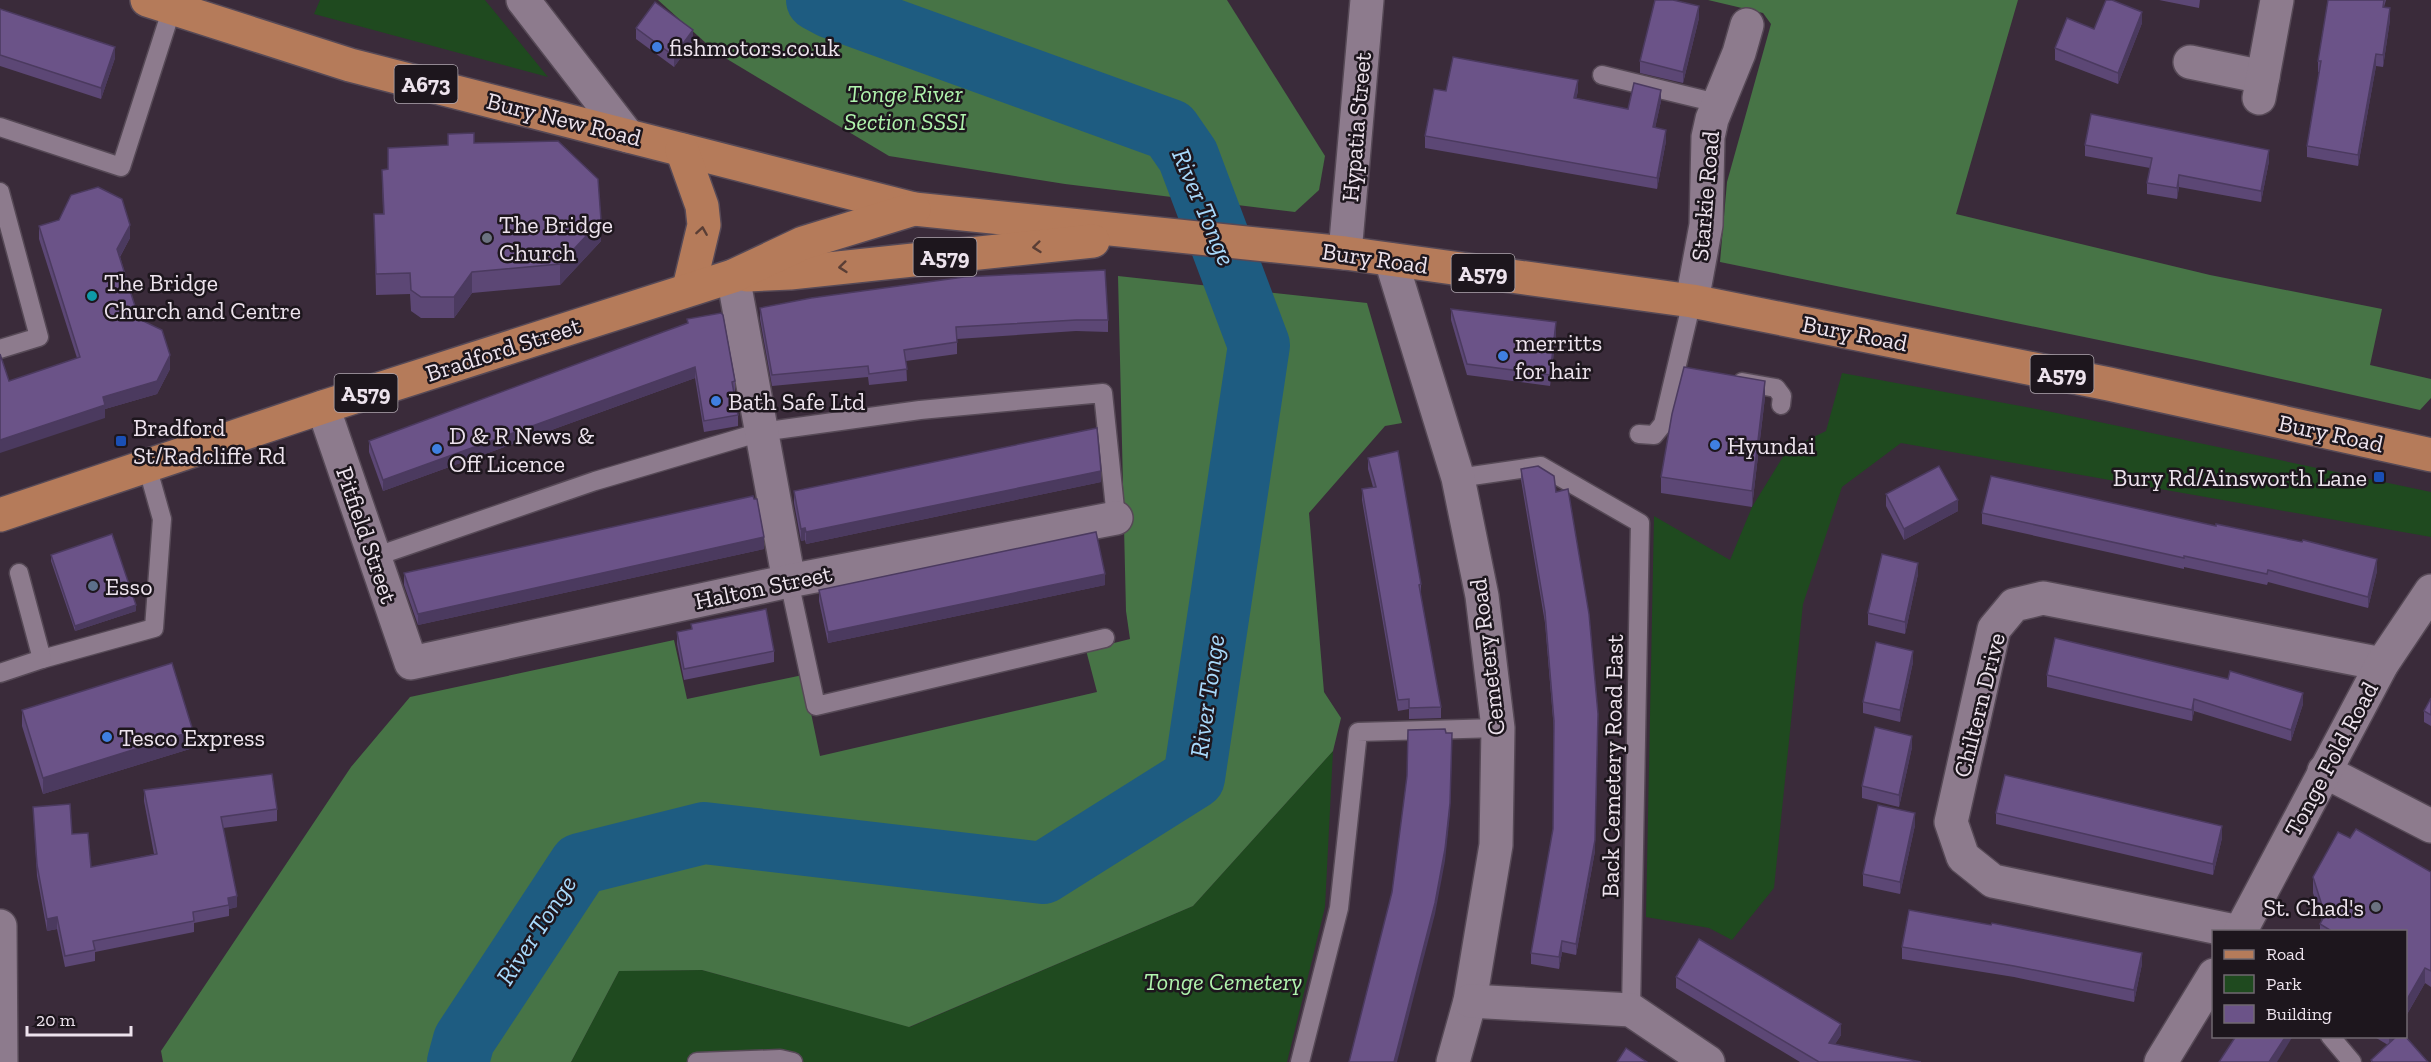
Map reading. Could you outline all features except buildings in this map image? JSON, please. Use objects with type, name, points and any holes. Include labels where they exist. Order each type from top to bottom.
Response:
[{"type":"main road","name":"Bury New Road","points":[[159,4],[350,65],[914,209]]},
{"type":"main road","points":[[682,150],[702,206],[704,225],[689,288]]},
{"type":"main road","name":"A579","points":[[914,209],[1169,236]]},
{"type":"main road","name":"Bradford Street","points":[[0,515],[323,407],[689,288],[733,276],[804,243],[914,209]]},
{"type":"main road","name":"Bury Road","points":[[1169,236],[1345,253],[1692,301],[2109,384],[2431,455]]},
{"type":"main road","name":"Bradford Street","points":[[733,276],[790,273],[1169,236]]},
{"type":"street","points":[[523,0],[628,136]]},
{"type":"street","name":"Hypatia Street","points":[[1345,253],[1367,0]]},
{"type":"street","points":[[2190,62],[2261,88],[2277,0]]},
{"type":"street","name":"Starkie Road","points":[[1692,301],[1706,225],[1708,137],[1747,25]]},
{"type":"street","name":"Cemetery Road","points":[[1391,260],[1458,478],[1482,596],[1498,728],[1496,845],[1470,1001],[1454,1062]]},
{"type":"street","points":[[733,276],[789,581]]},
{"type":"street","name":"Pitfield Street","points":[[323,407],[411,663]]},
{"type":"street","name":"Halton Street","points":[[411,663],[789,581],[1116,518]]},
{"type":"street","name":"Tonge Fold Road","points":[[2241,930],[2382,663],[2431,591]]},
{"type":"street","name":"Chiltern Drive","points":[[2230,930],[1993,882],[1963,857],[1951,822],[1994,628],[2014,605],[2043,598],[2382,663]]},
{"type":"street","points":[[2324,771],[2431,826]]},
{"type":"street","points":[[0,926],[1,1062]]},
{"type":"street","points":[[2161,1062],[2212,978]]},
{"type":"street","points":[[1470,1001],[1632,1010],[1708,1062]]},
{"type":"lane","points":[[0,127],[121,167],[159,4]]},
{"type":"lane","points":[[1602,75],[1718,103]]},
{"type":"lane","points":[[0,192],[39,337],[0,349]]},
{"type":"lane","points":[[1639,434],[1654,435],[1663,424],[1692,301]]},
{"type":"lane","points":[[1675,370],[1698,374]]},
{"type":"lane","points":[[1720,378],[1776,388],[1782,396],[1780,405]]},
{"type":"lane","points":[[374,557],[595,481],[761,432],[920,410],[1103,393],[1116,518]]},
{"type":"lane","points":[[0,673],[154,628],[162,519],[147,466]]},
{"type":"lane","name":"Back Cemetery Road East","points":[[1458,478],[1541,466],[1640,523],[1632,1010]]},
{"type":"lane","points":[[19,573],[42,659]]},
{"type":"lane","points":[[789,581],[816,706],[1105,638]]},
{"type":"lane","points":[[1300,1062],[1339,908],[1358,732],[1498,728]]},
{"type":"lane","points":[[2332,1038],[2352,1062]]},
{"type":"lane","points":[[697,1062],[780,1059],[793,1062]]},
{"type":"green space","points":[[320,0],[485,0],[548,77],[314,14]]},
{"type":"green space","name":"Tonge River Section SSSI","points":[[658,0],[1227,0],[1325,156],[1319,190],[1295,212],[1065,184],[889,156],[717,53]]},
{"type":"green space","points":[[1708,0],[2018,0],[1956,214],[2210,275],[2382,309],[2370,365],[2431,379],[2431,398],[2420,410],[2196,360],[1720,262],[1727,182],[1771,24],[1763,13]]},
{"type":"green space","points":[[1118,276],[1367,303],[1402,423],[1385,426],[1309,513],[1324,692],[1341,718],[1333,751],[1193,906],[909,1027],[702,970],[619,971],[571,1062],[163,1062],[161,1051],[351,767],[410,697],[674,640],[687,699],[803,675],[820,756],[1097,692],[1086,650],[1130,639],[1126,611]]},
{"type":"green space","points":[[1842,373],[2047,411],[2431,492],[2431,537],[1901,443],[1842,487],[1803,604],[1774,888],[1732,940],[1709,928],[1646,917],[1654,516],[1730,560],[1752,507],[1787,450],[1826,431]]},
{"type":"green space","name":"Tonge Cemetery","points":[[1333,751],[1325,907],[1287,1062],[571,1062],[619,971],[702,970],[910,1027],[1193,906]]},
{"type":"waterway","name":"River Tonge","points":[[458,1062],[464,1040],[580,864],[704,833],[1043,873],[1194,778],[1259,345],[1188,156],[1170,130],[830,7],[817,0]]},
{"type":"place","name":"fishmotors.co.uk","points":[[657,47]]},
{"type":"place","name":"The Bridge Church","points":[[487,238]]},
{"type":"place","name":"The Bridge Church and Centre","points":[[92,296]]},
{"type":"place","name":"merritts for hair","points":[[1503,356]]},
{"type":"place","name":"Bath Safe Ltd","points":[[716,401]]},
{"type":"place","name":"Bradford St/Radcliffe Rd","points":[[121,441]]},
{"type":"place","name":"Hyundai","points":[[1715,445]]},
{"type":"place","name":"D & R News & Off Licence","points":[[437,449]]},
{"type":"place","name":"Bury Rd/Ainsworth Lane","points":[[2379,477]]},
{"type":"place","name":"Esso","points":[[93,586]]},
{"type":"place","name":"Tesco Express","points":[[107,737]]},
{"type":"place","name":"St. Chad's","points":[[2376,907]]}]
